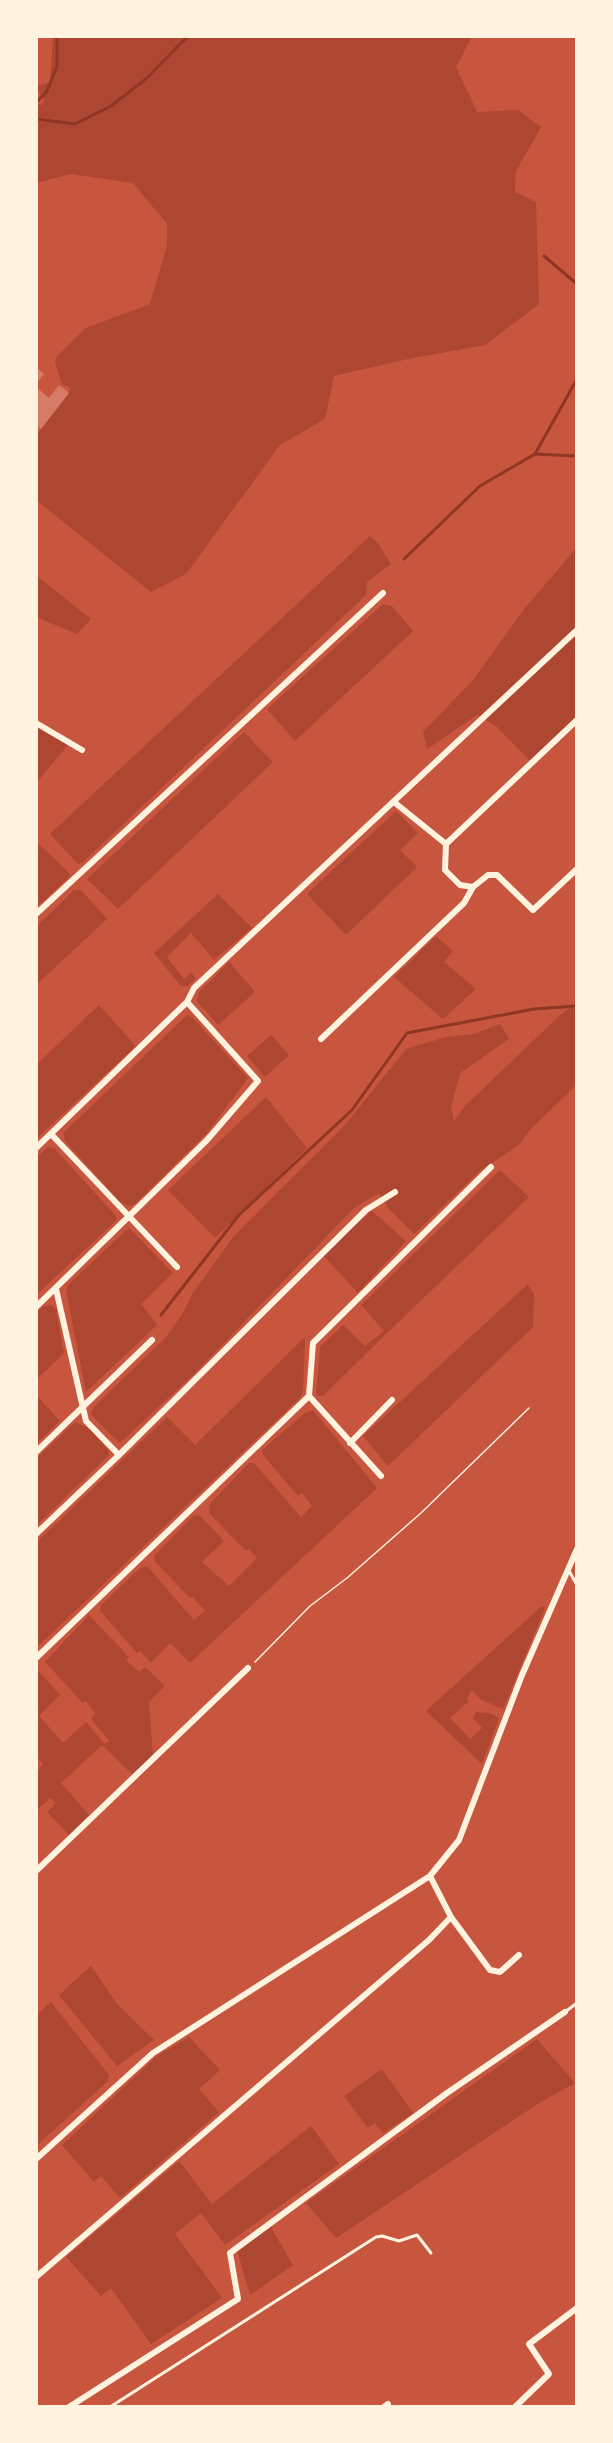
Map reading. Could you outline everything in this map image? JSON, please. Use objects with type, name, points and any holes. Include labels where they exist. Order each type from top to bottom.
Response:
[{"type":"street","points":[[36,914],[383,593]]},
{"type":"street","points":[[36,1148],[187,1002],[194,988],[577,630]]},
{"type":"street","points":[[473,887],[460,885],[445,870],[446,844],[577,720]]},
{"type":"street","points":[[36,723],[82,750]]},
{"type":"street","points":[[394,802],[446,844]]},
{"type":"street","points":[[321,1039],[464,903],[473,887],[488,875],[497,875],[533,910],[577,869]]},
{"type":"street","points":[[36,1307],[207,1140],[258,1081],[187,1002]]},
{"type":"street","points":[[51,1134],[177,1267]]},
{"type":"street","points":[[36,1658],[309,1396],[313,1343],[491,1167]]},
{"type":"street","points":[[36,1534],[366,1210],[395,1192]]},
{"type":"street","points":[[56,1289],[81,1409],[86,1421],[118,1455]]},
{"type":"street","points":[[36,1452],[152,1340]]},
{"type":"street","points":[[309,1396],[381,1476]]},
{"type":"street","points":[[351,1443],[392,1400]]},
{"type":"street","points":[[36,2159],[153,2053],[430,1876],[459,1840],[522,1675],[567,1567],[577,1549]]},
{"type":"street","points":[[36,1871],[248,1668]]},
{"type":"street","points":[[430,1876],[451,1917],[490,1970],[500,1972],[519,1955]]},
{"type":"street","points":[[36,2277],[429,1940],[451,1917]]},
{"type":"street","points":[[69,2407],[238,2299],[230,2253],[447,2093],[565,2012]]},
{"type":"street","points":[[515,2407],[549,2374],[529,2344],[577,2308]]},
{"type":"lane","points":[[567,1567],[577,1585]]},
{"type":"lane","points":[[565,2012],[577,2003]]},
{"type":"lane","points":[[110,2407],[376,2237],[382,2236],[399,2241],[417,2235],[431,2253]]},
{"type":"path","points":[[248,1668],[310,1606],[421,1513],[529,1408]]},
{"type":"shaded area","points":[[53,36],[472,36],[456,67],[477,112],[518,110],[541,127],[516,171],[515,192],[536,202],[539,304],[485,345],[334,376],[325,419],[280,445],[186,574],[151,592],[36,500],[36,436],[71,388],[62,384],[55,362],[57,356],[86,328],[150,304],[167,245],[167,224],[133,183],[71,174],[36,183],[36,104],[42,105],[44,100],[36,86],[50,82]]},
{"type":"shaded area","points":[[370,536],[377,542],[391,564],[367,582],[366,595],[82,863],[78,864],[50,834]]},
{"type":"shaded area","points":[[577,547],[577,720],[532,763],[496,726],[477,715],[427,749],[423,732],[473,680],[525,608]]},
{"type":"shaded area","points":[[36,575],[91,619],[77,634],[36,617]]},
{"type":"shaded area","points":[[383,604],[392,606],[413,631],[295,741],[267,709]]},
{"type":"shaded area","points":[[36,724],[69,744],[36,783]]},
{"type":"shaded area","points":[[244,732],[273,762],[118,909],[87,879]]},
{"type":"shaded area","points":[[396,811],[418,833],[400,850],[417,867],[346,935],[307,894]]},
{"type":"shaded area","points":[[39,844],[71,875],[36,908],[36,847]]},
{"type":"shaded area","points":[[74,890],[81,890],[107,919],[36,985],[36,927]]},
{"type":"shaded area","points":[[218,894],[252,928],[214,960],[191,933],[167,957],[184,979],[191,973],[196,978],[188,986],[181,986],[154,953]]},
{"type":"shaded area","points":[[436,936],[453,951],[444,962],[476,989],[443,1019],[394,977]]},
{"type":"shaded area","points":[[229,962],[255,992],[218,1025],[197,1001],[199,992]]},
{"type":"shaded area","points":[[577,1002],[577,1084],[529,1131],[520,1144],[480,1171],[414,1234],[388,1208],[379,1193],[353,1209],[195,1373],[120,1443],[94,1418],[91,1413],[94,1407],[166,1337],[183,1313],[192,1294],[234,1236],[345,1125],[406,1049],[446,1037],[474,1034],[500,1024],[509,1039],[460,1073],[451,1108],[454,1121],[465,1106],[558,1017]]},
{"type":"shaded area","points":[[99,1005],[136,1046],[36,1139],[36,1065]]},
{"type":"shaded area","points":[[187,1015],[192,1017],[248,1078],[207,1133],[134,1205],[129,1206],[120,1202],[65,1141],[63,1133]]},
{"type":"shaded area","points":[[271,1035],[289,1055],[265,1077],[247,1056]]},
{"type":"shaded area","points":[[266,1097],[307,1148],[215,1238],[168,1190]]},
{"type":"shaded area","points":[[49,1147],[55,1149],[116,1216],[117,1220],[36,1295],[36,1157]]},
{"type":"shaded area","points":[[500,1170],[529,1197],[323,1396],[316,1396],[320,1347],[343,1325],[365,1346],[384,1331],[361,1305]]},
{"type":"shaded area","points":[[372,1211],[406,1241],[358,1293],[322,1254]]},
{"type":"shaded area","points":[[130,1229],[173,1273],[141,1304],[157,1325],[86,1392],[66,1290],[68,1285],[125,1231]]},
{"type":"shaded area","points":[[528,1284],[534,1294],[533,1327],[388,1466],[363,1436]]},
{"type":"shaded area","points":[[51,1305],[56,1309],[64,1353],[36,1380],[36,1313],[44,1306]]},
{"type":"shaded area","points":[[305,1337],[301,1397],[36,1648],[36,1543],[167,1417],[195,1445]]},
{"type":"shaded area","points":[[36,1395],[60,1421],[36,1444]]},
{"type":"shaded area","points":[[313,1410],[377,1488],[190,1663],[170,1643],[151,1663],[140,1651],[137,1653],[100,1611],[101,1605],[140,1568],[147,1566],[194,1620],[205,1611],[155,1562],[154,1556],[193,1516],[199,1515],[224,1541],[202,1562],[229,1586],[257,1558],[249,1549],[246,1551],[210,1514],[209,1505],[249,1463],[254,1463],[301,1517],[312,1506],[302,1493],[298,1496],[264,1456],[262,1450],[305,1413]]},
{"type":"shaded area","points":[[75,1422],[89,1428],[108,1450],[109,1455],[36,1526],[36,1459]]},
{"type":"shaded area","points":[[542,1606],[545,1608],[503,1709],[480,1699],[472,1690],[467,1698],[468,1702],[450,1718],[470,1739],[482,1728],[473,1718],[476,1712],[490,1713],[499,1718],[482,1764],[426,1711]]},
{"type":"shaded area","points":[[89,1615],[129,1657],[126,1660],[139,1672],[145,1667],[165,1686],[149,1702],[153,1756],[133,1775],[102,1745],[61,1783],[89,1815],[69,1835],[47,1812],[56,1803],[50,1798],[36,1811],[36,1773],[43,1764],[36,1756],[36,1668],[60,1695],[39,1716],[63,1743],[86,1722],[105,1744],[109,1741],[91,1719],[95,1713],[86,1701],[83,1703],[45,1662]]},
{"type":"shaded area","points":[[91,1966],[118,2005],[154,2040],[117,2066],[59,1995]]},
{"type":"shaded area","points":[[51,2002],[109,2075],[108,2081],[36,2146],[36,2015]]},
{"type":"shaded area","points":[[189,2037],[220,2070],[199,2089],[219,2112],[120,2198],[101,2176],[94,2182],[62,2145],[157,2056]]},
{"type":"shaded area","points":[[537,2039],[575,2083],[539,2103],[336,2238],[306,2203]]},
{"type":"shaded area","points":[[382,2069],[413,2113],[383,2133],[375,2123],[368,2128],[344,2096]]},
{"type":"shaded area","points":[[311,2126],[339,2164],[225,2245],[201,2213],[175,2234],[222,2298],[151,2344],[111,2288],[101,2296],[66,2257],[179,2161],[212,2204]]},
{"type":"shaded area","points":[[271,2227],[293,2265],[250,2295],[237,2250]]},
{"type":"building","points":[[36,367],[44,374],[36,384]]},
{"type":"building","points":[[59,385],[69,393],[41,429],[36,425],[36,387],[49,398]]},
{"type":"waterway","points":[[36,103],[47,91],[57,66],[57,36]]},
{"type":"waterway","points":[[36,119],[75,124],[111,106],[147,78],[188,36]]},
{"type":"waterway","points":[[544,256],[577,284]]},
{"type":"waterway","points":[[404,559],[480,486],[535,454],[577,379]]},
{"type":"waterway","points":[[535,454],[577,456]]},
{"type":"waterway","points":[[161,1315],[239,1215],[352,1110],[407,1033],[534,1009],[577,1006]]}]
